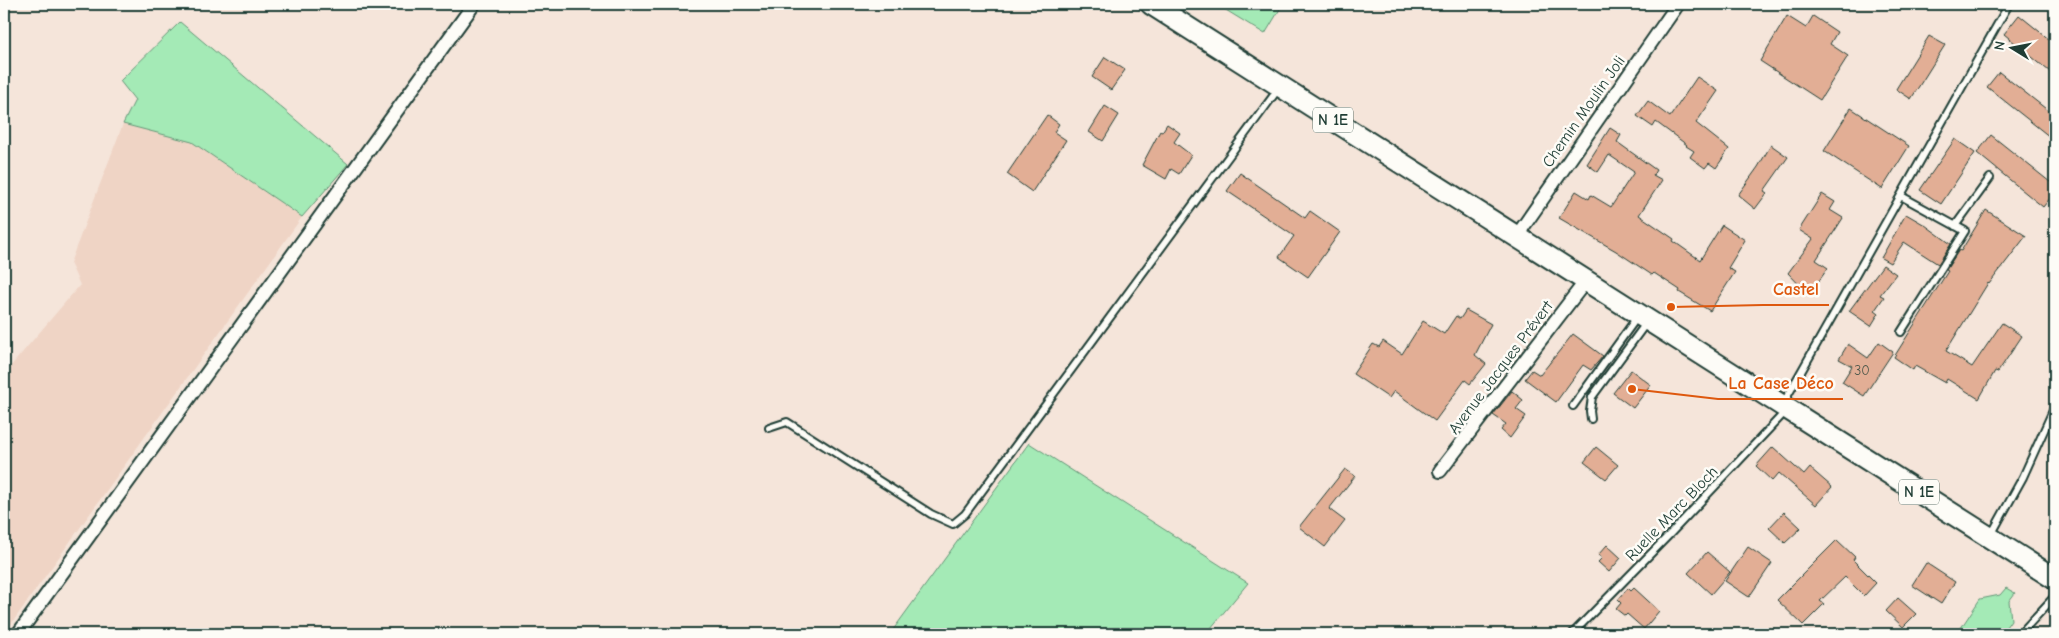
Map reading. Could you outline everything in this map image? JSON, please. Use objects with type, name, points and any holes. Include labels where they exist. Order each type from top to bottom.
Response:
[{"type":"main road","name":"N 1E","points":[[1151,4],[1585,282],[2055,579]]},
{"type":"street","points":[[18,634],[474,4]]},
{"type":"street","name":"Chemin Moulin Joli","points":[[1516,237],[1678,4]]},
{"type":"street","name":"Avenue Jacques Prévert","points":[[1440,471],[1585,282]]},
{"type":"lane","name":"Ruelle Marc Bloch","points":[[1572,634],[1671,533],[1785,407],[1901,196],[2010,4]]},
{"type":"lane","points":[[769,428],[787,422],[931,514],[953,524],[966,514],[1280,87]]},
{"type":"lane","points":[[1955,226],[1990,178]]},
{"type":"lane","points":[[1901,196],[1965,231],[1901,332]]},
{"type":"lane","points":[[1573,406],[1643,318]]},
{"type":"lane","points":[[1591,419],[1592,397],[1643,318]]},
{"type":"lane","points":[[1990,538],[2023,477],[2055,406]]},
{"type":"lane","points":[[2020,634],[2055,596]]},
{"type":"shaded area","points":[[123,124],[192,142],[302,217],[4,634],[4,374],[80,285],[70,263]]},
{"type":"green space","points":[[1216,4],[1283,4],[1265,34]]},
{"type":"green space","points":[[180,22],[348,164],[302,217],[192,142],[123,124],[135,100],[120,81]]},
{"type":"green space","points":[[1029,443],[1248,583],[1206,634],[890,634]]},
{"type":"green space","points":[[2006,588],[2015,593],[2009,601],[2011,620],[2001,634],[1957,634],[1980,599],[2000,595]]},
{"type":"building","points":[[2019,15],[2055,44],[2055,76],[2004,34]]},
{"type":"building","points":[[1787,16],[1806,28],[1813,16],[1837,32],[1830,44],[1848,56],[1820,100],[1760,61]]},
{"type":"building","points":[[1929,36],[1945,45],[1911,99],[1896,89]]},
{"type":"building","points":[[1105,57],[1125,70],[1111,90],[1092,77]]},
{"type":"building","points":[[1999,72],[2055,116],[2055,141],[1987,87]]},
{"type":"building","points":[[1697,77],[1718,91],[1696,123],[1729,149],[1716,168],[1709,163],[1705,168],[1690,157],[1694,151],[1687,145],[1656,122],[1653,127],[1637,116],[1648,101],[1670,117]]},
{"type":"building","points":[[1105,106],[1119,115],[1103,141],[1089,132]]},
{"type":"building","points":[[1851,108],[1909,146],[1882,189],[1824,151]]},
{"type":"building","points":[[1047,115],[1059,124],[1054,132],[1066,140],[1032,192],[1007,174]]},
{"type":"building","points":[[1167,124],[1180,133],[1174,142],[1191,155],[1179,174],[1171,169],[1166,179],[1142,165],[1160,131],[1162,132]]},
{"type":"building","points":[[1610,128],[1621,135],[1617,142],[1656,170],[1653,175],[1662,180],[1639,215],[1700,260],[1722,225],[1745,240],[1728,268],[1735,272],[1710,311],[1679,292],[1680,290],[1654,273],[1652,275],[1616,251],[1559,218],[1576,191],[1589,199],[1591,195],[1611,207],[1634,172],[1609,155],[1598,172],[1587,164]]},
{"type":"building","points":[[1991,135],[2055,186],[2055,192],[2043,207],[1977,153]]},
{"type":"building","points":[[1955,139],[1975,153],[1941,204],[1920,190]]},
{"type":"building","points":[[1771,145],[1788,157],[1764,191],[1767,193],[1755,209],[1738,195]]},
{"type":"building","points":[[1240,173],[1305,218],[1310,211],[1340,232],[1308,277],[1279,257],[1294,236],[1227,191]]},
{"type":"building","points":[[1822,194],[1835,202],[1830,210],[1843,218],[1816,260],[1828,268],[1809,295],[1788,273],[1813,239],[1799,230]]},
{"type":"building","points":[[1986,210],[2026,236],[1988,283],[1946,351],[1972,367],[2002,323],[2022,336],[1998,372],[1995,371],[1979,399],[1947,379],[1945,383],[1915,366],[1913,370],[1894,357],[1948,271],[1946,270],[1959,250],[1961,251]]},
{"type":"building","points":[[1906,214],[1951,244],[1938,264],[1904,242],[1890,263],[1881,258]]},
{"type":"building","points":[[1883,265],[1896,274],[1880,295],[1884,297],[1875,310],[1879,313],[1871,326],[1849,311]]},
{"type":"building","points":[[1466,310],[1491,324],[1475,355],[1486,364],[1470,384],[1465,380],[1435,421],[1394,391],[1389,398],[1353,374],[1373,344],[1379,347],[1383,341],[1402,354],[1423,321],[1444,334],[1456,316],[1460,319]]},
{"type":"building","points":[[1573,334],[1603,356],[1591,370],[1583,365],[1556,402],[1525,379],[1532,370],[1540,375]]},
{"type":"building","points":[[1879,342],[1893,352],[1864,396],[1842,382],[1852,366],[1839,359],[1848,344],[1868,358]]},
{"type":"building","points":[[1631,370],[1651,385],[1633,408],[1613,393]]},
{"type":"building","points":[[1512,391],[1523,400],[1516,409],[1526,416],[1510,438],[1501,430],[1506,424],[1493,415]]},
{"type":"building","points":[[1596,447],[1618,465],[1606,479],[1584,462]]},
{"type":"building","points":[[1773,447],[1804,475],[1810,468],[1832,487],[1816,505],[1779,473],[1772,481],[1756,466]]},
{"type":"building","points":[[1345,469],[1355,476],[1329,509],[1345,521],[1325,547],[1299,527]]},
{"type":"building","points":[[1784,512],[1801,528],[1785,543],[1769,528]]},
{"type":"building","points":[[1837,540],[1855,557],[1853,560],[1876,583],[1864,596],[1845,577],[1820,601],[1824,604],[1803,625],[1777,600]]},
{"type":"building","points":[[1607,545],[1621,558],[1609,572],[1598,562],[1602,558],[1598,555]]},
{"type":"building","points":[[1748,547],[1772,563],[1749,597],[1725,581]]},
{"type":"building","points":[[1707,552],[1730,572],[1711,594],[1688,573]]},
{"type":"building","points":[[1926,563],[1955,582],[1941,604],[1912,585]]},
{"type":"building","points":[[1628,588],[1631,591],[1634,588],[1659,611],[1644,629],[1627,614],[1625,616],[1616,609],[1621,603],[1618,600]]},
{"type":"building","points":[[1898,598],[1916,614],[1903,627],[1886,611]]},
{"type":"place","name":"Castel","points":[[1671,307]]},
{"type":"place","name":"La Case Déco","points":[[1632,389]]}]
